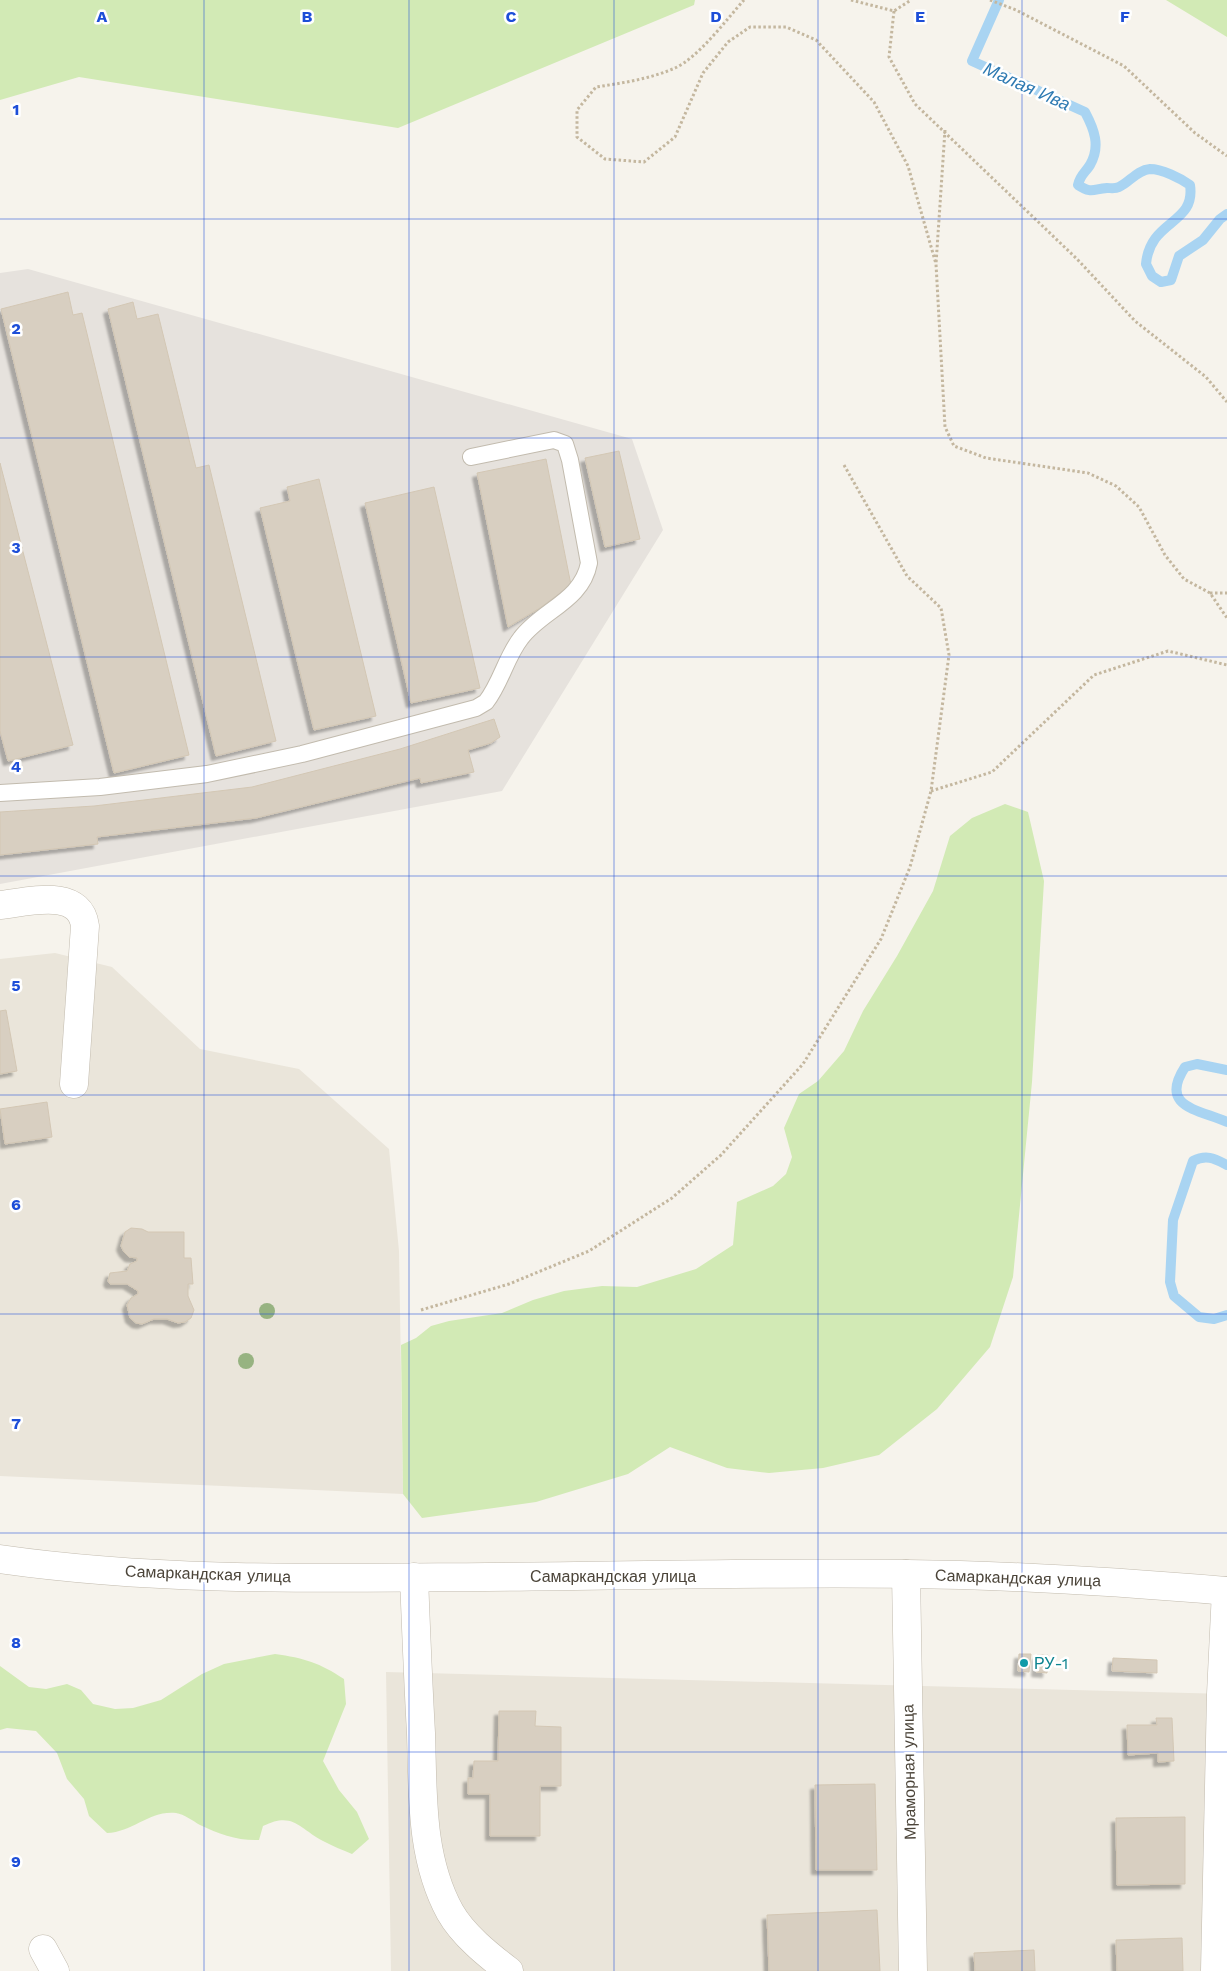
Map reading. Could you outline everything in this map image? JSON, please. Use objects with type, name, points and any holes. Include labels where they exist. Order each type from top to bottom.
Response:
[{"type":"street","points":[[0,905],[66,901],[77,906],[84,914],[85,926],[74,1084]]},
{"type":"street","name":"Самаркандская улица","points":[[0,1559],[80,1569],[252,1577],[906,1574],[1114,1581],[1226,1591]]},
{"type":"street","name":"Мраморная улица","points":[[906,1574],[913,1971]]},
{"type":"street","points":[[414,1577],[423,1804],[430,1861],[440,1891],[451,1914],[486,1953],[509,1971]]},
{"type":"street","points":[[1215,1971],[1221,1694],[1226,1591]]},
{"type":"lane","points":[[0,793],[156,782],[240,768],[302,754],[476,708],[486,702],[521,638],[578,589],[587,574],[589,563],[570,460],[565,444],[554,440],[471,457]]},
{"type":"path","points":[[744,0],[707,42],[676,67],[634,81],[596,87],[578,110],[578,137],[605,159],[644,162],[675,137],[703,73],[728,42],[750,26],[786,27],[816,40],[874,102],[908,166],[936,264]]},
{"type":"path","points":[[851,0],[894,11],[911,0]]},
{"type":"path","points":[[990,0],[1016,10],[1124,66],[1195,133],[1227,156]]},
{"type":"path","points":[[894,11],[889,57],[915,104],[945,130],[1077,260],[1136,322],[1206,377],[1227,402]]},
{"type":"path","points":[[945,130],[936,264],[944,427],[954,446],[986,458],[1088,473],[1116,486],[1139,507],[1165,555],[1184,579],[1210,593],[1227,594]]},
{"type":"path","points":[[421,1310],[509,1284],[590,1251],[672,1198],[721,1155],[803,1064],[881,939],[910,867],[930,792],[949,654],[941,608],[907,576],[844,465]]},
{"type":"path","points":[[1210,593],[1227,618]]},
{"type":"path","points":[[930,792],[992,772],[1094,675],[1168,650],[1227,665]]},
{"type":"shaded area","points":[[28,269],[632,439],[663,530],[502,791],[0,884],[0,273]]},
{"type":"shaded area","points":[[55,953],[112,967],[200,1049],[299,1069],[389,1149],[399,1251],[403,1494],[0,1476],[0,959]]},
{"type":"shaded area","points":[[386,1672],[1227,1694],[1227,1971],[391,1971]]},
{"type":"green space","points":[[0,0],[695,0],[694,5],[398,128],[79,77],[0,100]]},
{"type":"green space","points":[[1166,0],[1227,0],[1227,37]]},
{"type":"green space","points":[[1005,804],[1028,812],[1044,881],[1032,1082],[1013,1277],[990,1347],[937,1409],[879,1455],[823,1468],[769,1473],[727,1468],[670,1447],[628,1474],[536,1502],[422,1518],[403,1494],[401,1345],[416,1338],[431,1326],[449,1321],[502,1313],[533,1300],[564,1291],[602,1286],[637,1287],[696,1269],[733,1245],[737,1202],[773,1186],[786,1174],[792,1157],[784,1128],[799,1094],[818,1081],[844,1051],[863,1011],[897,956],[933,891],[950,836],[972,818]]},
{"type":"green space","points":[[275,1654],[311,1662],[344,1679],[346,1704],[323,1761],[339,1790],[357,1812],[369,1839],[352,1854],[326,1843],[295,1823],[282,1820],[263,1826],[259,1840],[236,1838],[221,1834],[176,1813],[158,1815],[125,1829],[107,1833],[89,1816],[84,1799],[67,1779],[57,1753],[36,1731],[7,1728],[0,1730],[0,1666],[29,1687],[46,1689],[67,1684],[81,1690],[93,1704],[115,1709],[133,1708],[161,1700],[202,1674],[224,1664]]},
{"type":"building","points":[[68,292],[73,315],[82,313],[189,755],[114,773],[1,309]]},
{"type":"building","points":[[133,302],[137,319],[158,314],[196,468],[209,465],[276,741],[216,756],[108,309]]},
{"type":"building","points":[[619,451],[640,539],[605,547],[585,458]]},
{"type":"building","points":[[546,459],[571,585],[540,608],[508,627],[477,473]]},
{"type":"building","points":[[0,463],[73,745],[8,761],[0,731]]},
{"type":"building","points":[[319,479],[376,716],[314,730],[260,508],[290,501],[287,487]]},
{"type":"building","points":[[434,487],[480,688],[411,703],[365,503]]},
{"type":"building","points":[[494,719],[500,737],[491,743],[468,750],[474,772],[421,783],[420,778],[256,818],[97,837],[98,844],[0,855],[0,812],[94,806],[252,787],[400,749]]},
{"type":"building","points":[[6,1010],[17,1071],[0,1074],[0,1011]]},
{"type":"building","points":[[47,1102],[52,1137],[5,1144],[0,1109]]},
{"type":"building","points":[[131,1228],[142,1229],[148,1232],[184,1232],[184,1258],[191,1258],[193,1284],[188,1284],[188,1296],[194,1310],[191,1318],[185,1322],[178,1323],[167,1319],[154,1319],[142,1324],[136,1323],[130,1318],[127,1305],[131,1298],[138,1294],[138,1291],[127,1284],[110,1284],[108,1281],[110,1273],[127,1271],[130,1264],[137,1261],[137,1258],[129,1257],[121,1246],[125,1232]]},
{"type":"building","name":"РУ-1","points":[[1019,1654],[1031,1654],[1029,1672],[1018,1671]]},
{"type":"building","name":"РУ-1","points":[[1037,1655],[1048,1655],[1047,1673],[1036,1672]]},
{"type":"building","points":[[1113,1658],[1157,1660],[1157,1673],[1112,1671]]},
{"type":"building","points":[[499,1711],[536,1711],[535,1726],[561,1727],[561,1786],[540,1786],[540,1836],[490,1836],[490,1794],[468,1794],[468,1778],[473,1778],[474,1761],[498,1761]]},
{"type":"building","points":[[1156,1718],[1172,1718],[1174,1761],[1158,1762],[1158,1753],[1128,1755],[1127,1725],[1157,1725]]},
{"type":"building","points":[[875,1784],[877,1870],[816,1870],[815,1785]]},
{"type":"building","points":[[1185,1817],[1185,1884],[1117,1885],[1116,1818]]},
{"type":"building","points":[[877,1910],[880,1971],[769,1971],[767,1915]]},
{"type":"building","points":[[1182,1938],[1183,1971],[1117,1971],[1116,1940]]},
{"type":"building","points":[[1034,1950],[1035,1971],[975,1971],[974,1953]]},
{"type":"waterway","name":"Малая Ива","points":[[999,0],[972,61],[1085,112],[1096,144],[1090,165],[1081,176],[1078,185],[1090,190],[1116,188],[1137,174],[1150,169],[1171,174],[1190,185],[1190,198],[1186,208],[1180,216],[1155,238],[1149,249],[1146,264],[1152,276],[1161,282],[1171,280],[1179,256],[1203,240],[1220,219],[1227,214]]},
{"type":"waterway","name":"Малая Ива","points":[[1227,1070],[1197,1064],[1185,1067],[1178,1080],[1176,1091],[1179,1099],[1185,1105],[1227,1122]]},
{"type":"waterway","name":"Малая Ива","points":[[1227,1165],[1215,1159],[1207,1158],[1193,1161],[1173,1220],[1170,1282],[1174,1296],[1199,1317],[1214,1319],[1227,1315]]},
{"type":"place","name":"РУ-1","points":[[1024,1663]]}]
